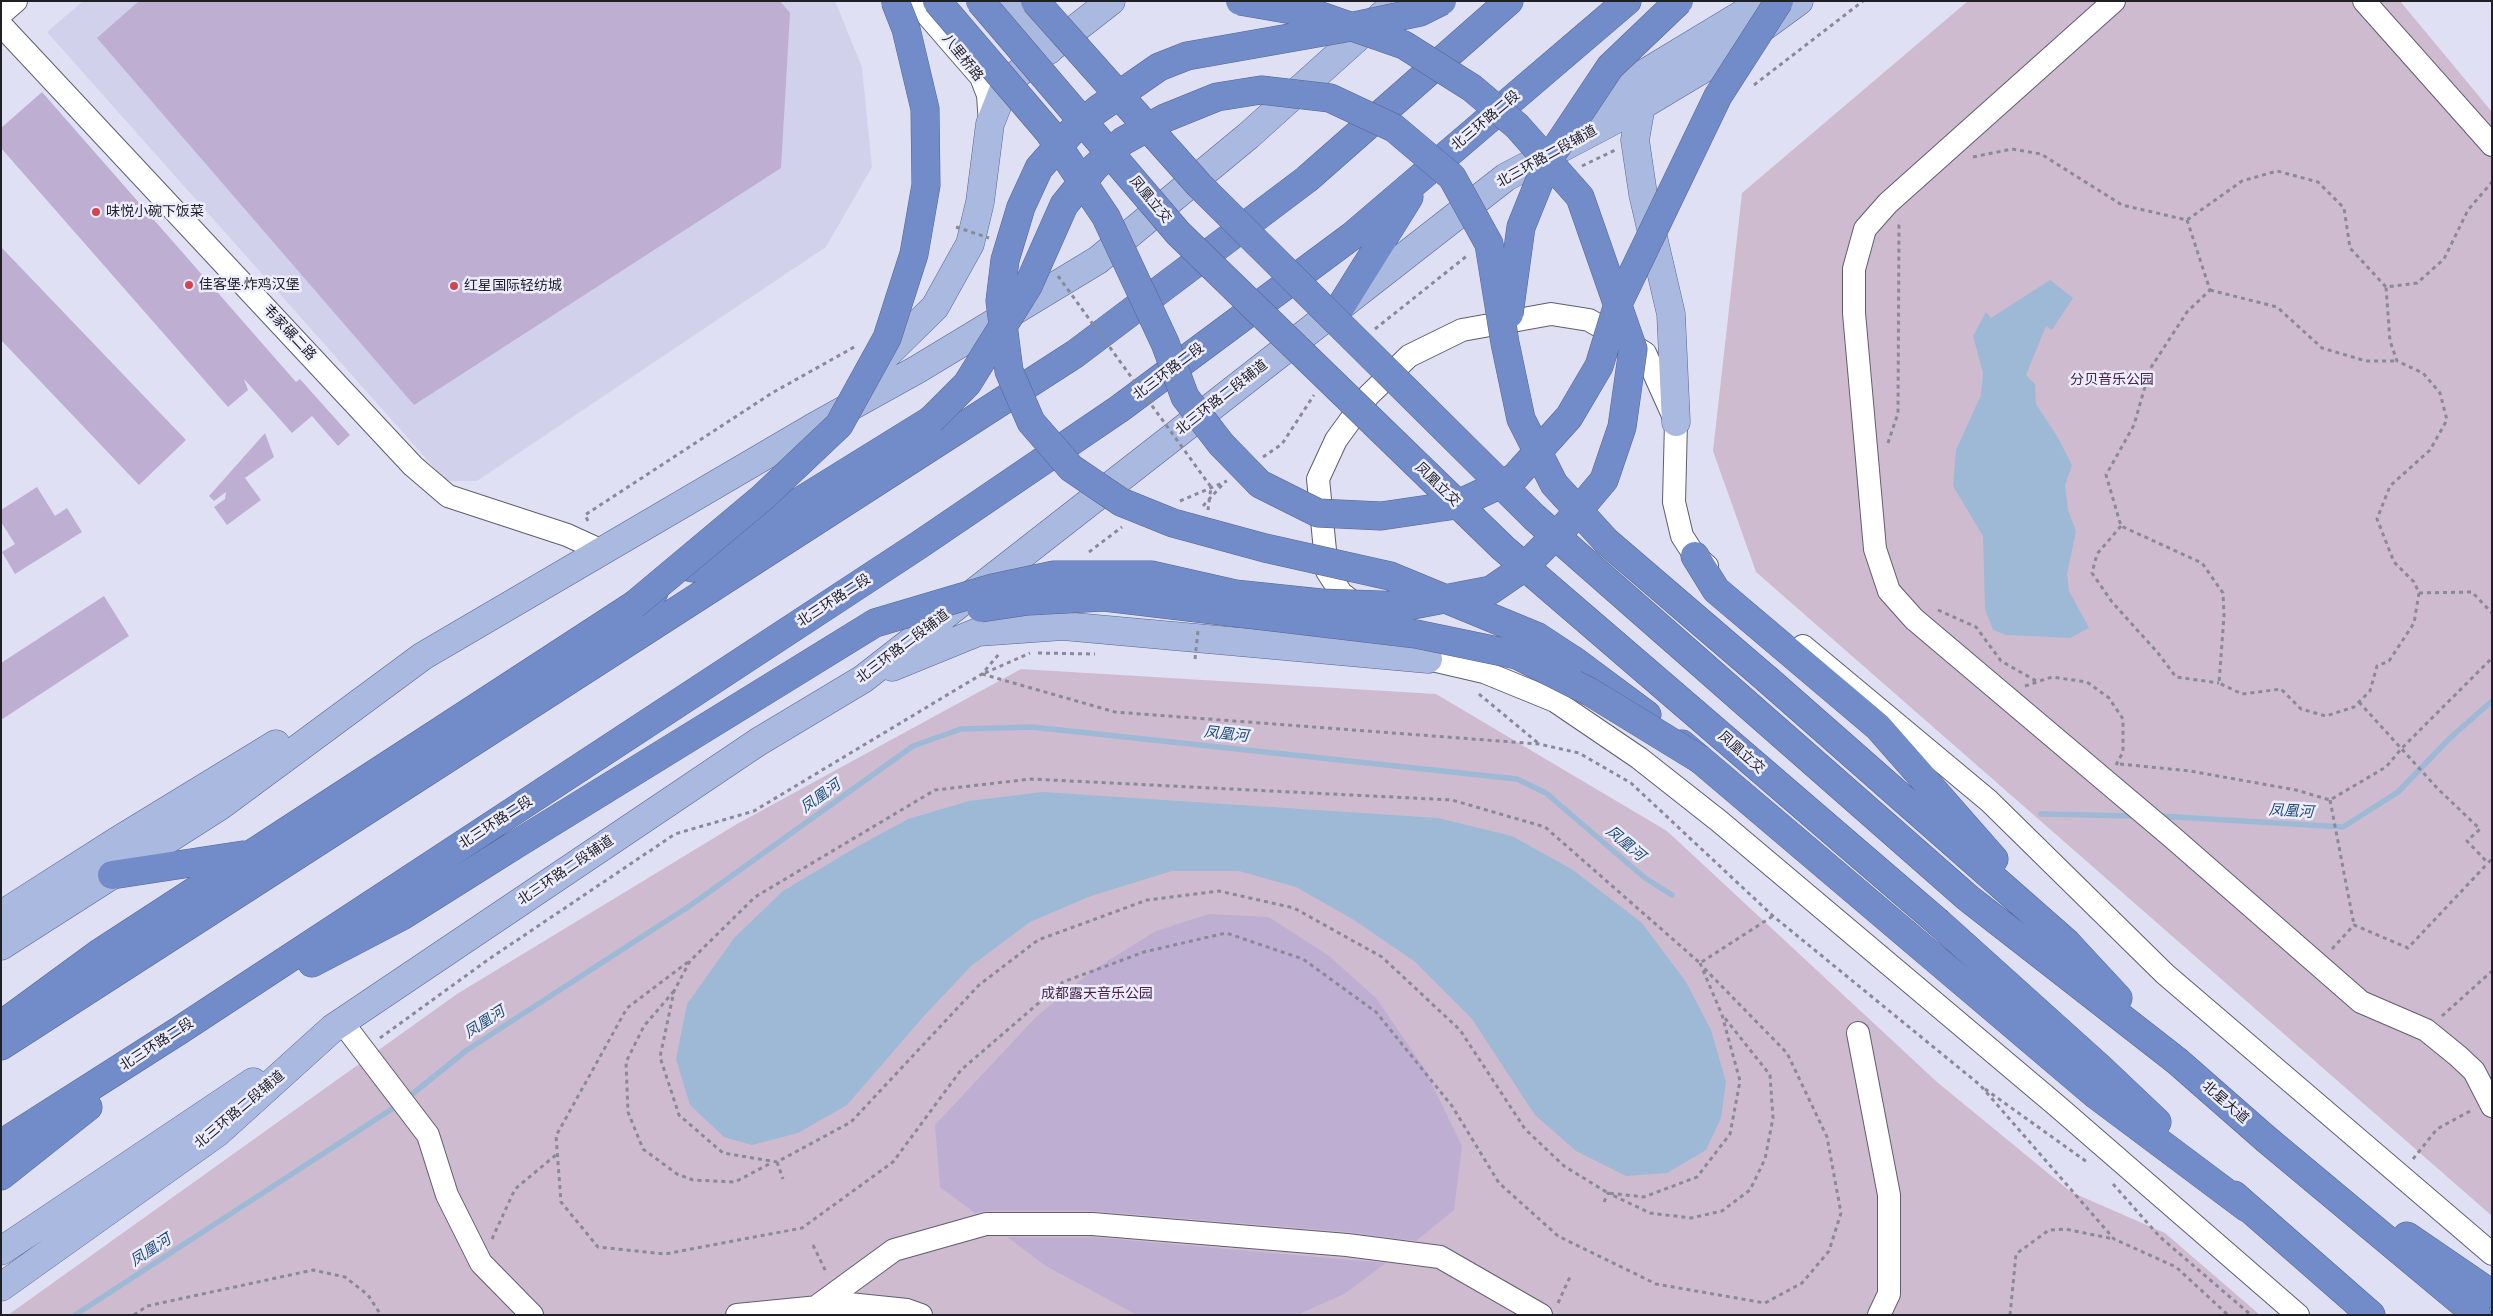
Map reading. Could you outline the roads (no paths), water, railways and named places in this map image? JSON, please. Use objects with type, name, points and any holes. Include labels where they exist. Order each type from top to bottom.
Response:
[{"type":"highway","points":[[634,605],[763,497],[839,425],[887,338],[914,254],[926,184],[926,109],[906,29],[895,1]]},
{"type":"highway","points":[[937,1],[1048,131],[1106,217],[1165,343],[1185,397],[1221,444],[1260,484],[1318,514],[1381,516],[1456,505],[1514,478],[1569,417],[1599,366],[1618,304],[1718,96],[1779,1]]},
{"type":"highway","name":"凤凰立交","points":[[980,1],[1178,233],[1503,548],[1938,923],[2100,1068],[2247,1208]]},
{"type":"highway","name":"北星大道","points":[[1035,1],[1199,186],[1534,517],[1968,898],[2178,1061],[2266,1138],[2476,1315]]},
{"type":"highway","points":[[1,1176],[180,1030],[402,916],[875,623],[993,588],[1054,575],[1151,574],[1236,594],[1321,603],[1408,606],[1491,590],[1524,568],[1566,525],[1604,480],[1622,427],[1633,348],[1580,197],[1517,126],[1472,88],[1404,45],[1315,14],[1240,1]]},
{"type":"highway","points":[[1442,1],[1420,12],[1331,31],[1187,56],[1159,67],[1097,110],[1070,132],[1039,168],[1021,207],[1005,260],[1000,301],[1008,371],[1031,422],[1071,468],[1121,502],[1173,522],[1256,546],[1390,576],[1538,637],[1573,660],[1643,711],[1701,760],[2096,1095],[2347,1315]]},
{"type":"highway","points":[[1,1046],[1075,354],[1307,179],[1509,1]]},
{"type":"highway","name":"北三环路二段","points":[[1,1144],[180,1030],[919,545],[1120,409],[1352,236],[1627,1]]},
{"type":"highway","points":[[1505,342],[1521,227],[1548,160],[1610,67],[1679,1]]},
{"type":"highway","points":[[1,1025],[98,954],[597,628],[931,420],[967,384],[1028,286],[1064,205],[1094,168],[1124,141],[1165,118],[1217,96],[1261,90],[1330,98],[1394,128],[1452,176],[1489,244],[1505,342],[1521,419],[1554,484],[1606,541],[1768,680],[2067,943]]},
{"type":"highway","points":[[1341,306],[1424,175]]},
{"type":"highway","points":[[1695,556],[1716,590],[1878,727],[2067,943],[2178,1061]]},
{"type":"highway","points":[[875,623],[1028,601],[1104,597],[1416,634],[1517,655],[1590,692],[1701,760]]},
{"type":"highway","points":[[112,875],[252,853]]},
{"type":"highway","points":[[2096,1095],[2247,1208],[2371,1315]]},
{"type":"highway","points":[[2266,1138],[2492,1294]]},
{"type":"main road","points":[[1004,1],[1049,50]]},
{"type":"main road","points":[[812,428],[935,307],[970,244],[980,202],[990,124],[1003,91],[1016,75],[1111,1]]},
{"type":"main road","points":[[1,915],[117,841],[423,656],[812,428],[918,369],[1098,260],[1248,136],[1398,1]]},
{"type":"main road","points":[[1506,177],[1645,73],[1764,1]]},
{"type":"main road","name":"北三环路二段辅道","points":[[1,1287],[218,1133],[337,1025],[758,742],[863,679],[1506,177],[1641,106],[1721,58],[1799,1]]},
{"type":"main road","points":[[1641,106],[1635,140],[1643,194],[1671,314],[1676,422]]},
{"type":"main road","points":[[863,679],[978,632],[1063,626],[1428,660]]},
{"type":"main road","points":[[1,946],[220,806],[423,656]]},
{"type":"main road","points":[[1,1251],[337,1025]]},
{"type":"street","points":[[1,14],[16,1]]},
{"type":"street","name":"八里桥路","points":[[915,1],[981,77],[988,95],[990,124]]},
{"type":"street","points":[[2114,1],[1888,204],[1865,229],[1854,269],[1854,313],[1875,549],[1889,591],[1914,619],[2009,700],[2112,778],[2172,837],[2360,1002],[2426,1030],[2474,1071],[2490,1103]]},
{"type":"street","points":[[2364,1],[2492,145]]},
{"type":"street","name":"韦家碾二路","points":[[1,25],[413,466],[448,496],[567,535],[602,551]]},
{"type":"street","points":[[2298,1315],[2048,1099],[1727,827],[1640,758],[1555,702],[1484,672],[1428,660],[1341,593],[1326,571],[1318,479],[1336,440],[1368,396],[1410,356],[1462,330],[1551,314],[1589,320],[1645,353],[1676,422],[1674,502],[1682,536],[1695,556],[1989,800],[2165,974],[2492,1254]]},
{"type":"street","points":[[337,1025],[363,1050],[428,1134],[448,1195],[481,1263],[532,1315]]},
{"type":"street","points":[[1858,1033],[1889,1195],[1888,1294],[1879,1315]]},
{"type":"street","points":[[816,1307],[894,1250],[986,1224],[1092,1224],[1348,1245],[1440,1257],[1549,1311]]},
{"type":"street","points":[[737,1315],[849,1304],[907,1310],[921,1315]]},
{"type":"waterway","name":"凤凰河","points":[[2159,816],[2343,827],[2398,792],[2450,738],[2492,701]]},
{"type":"waterway","name":"凤凰河","points":[[406,1099],[467,1050],[691,905],[913,746],[961,729],[1032,727],[1517,779],[1546,793],[1645,878],[1672,895]]},
{"type":"waterway","name":"凤凰河","points":[[2041,814],[2137,816]]},
{"type":"waterway","name":"凤凰河","points":[[75,1315],[398,1105]]},
{"type":"place","name":"味悦小碗下饭菜","points":[[96,212]]},
{"type":"place","name":"佳客堡·炸鸡汉堡","points":[[189,285]]},
{"type":"place","name":"红星国际轻纺城","points":[[454,286]]},
{"type":"park label","name":"分贝音乐公园","points":[[2112,380]]},
{"type":"park label","name":"成都露天音乐公园","points":[[1097,994]]}]
